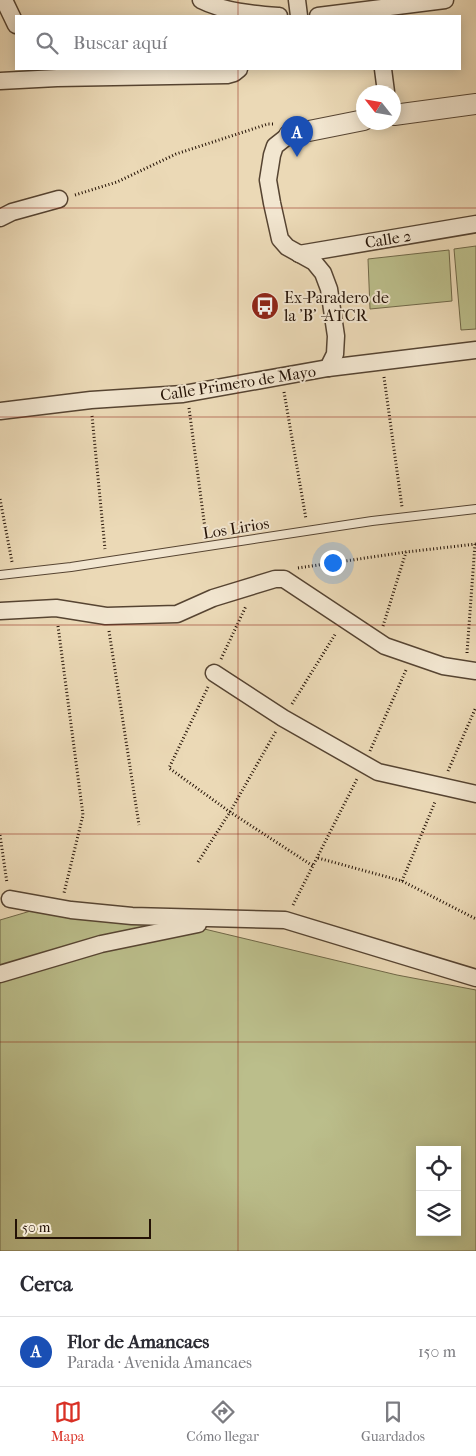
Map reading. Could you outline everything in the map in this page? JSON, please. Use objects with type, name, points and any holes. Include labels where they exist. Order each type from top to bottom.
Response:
[{"type":"street","points":[[4,0],[15,23]]},
{"type":"street","points":[[201,0],[250,15]]},
{"type":"street","points":[[297,0],[299,15]]},
{"type":"street","points":[[332,15],[445,0]]},
{"type":"street","points":[[0,81],[52,73],[227,75],[238,70]]},
{"type":"street","points":[[401,114],[476,104]]},
{"type":"street","points":[[328,368],[335,354],[336,336],[329,290],[323,273],[314,262],[287,247],[280,239],[268,180],[269,166],[275,146],[289,135],[356,122]]},
{"type":"street","points":[[0,218],[12,212],[59,200]]},
{"type":"street","name":"Calle 2","points":[[299,254],[476,224]]},
{"type":"street","name":"Calle Primero de Mayo","points":[[0,411],[91,400],[187,394],[328,368],[476,350]]},
{"type":"street","points":[[0,611],[56,608],[106,616],[177,614],[213,598],[275,579],[284,579],[385,646],[443,666],[471,671]]},
{"type":"street","points":[[214,673],[283,718],[378,772],[476,794]]},
{"type":"street","points":[[10,899],[60,908],[132,916],[285,920],[476,978]]},
{"type":"street","points":[[0,974],[101,944],[228,918]]},
{"type":"lane","name":"Los Lirios","points":[[0,575],[106,562],[404,517],[476,509]]},
{"type":"path","points":[[59,200],[116,182],[176,154],[268,124],[290,124],[310,131]]},
{"type":"path","points":[[382,362],[404,517]]},
{"type":"path","points":[[282,376],[307,531]]},
{"type":"path","points":[[187,394],[208,546]]},
{"type":"path","points":[[91,400],[106,562]]},
{"type":"path","points":[[0,499],[14,574]]},
{"type":"path","points":[[284,579],[298,568],[476,544],[471,671]]},
{"type":"path","points":[[378,641],[406,552]]},
{"type":"path","points":[[56,608],[83,815],[60,908]]},
{"type":"path","points":[[106,616],[139,825]]},
{"type":"path","points":[[198,862],[230,812],[283,718],[344,619]]},
{"type":"path","points":[[285,920],[364,764],[412,655]]},
{"type":"path","points":[[169,768],[230,812],[313,866]]},
{"type":"path","points":[[0,835],[10,899]]},
{"type":"path","points":[[318,858],[402,881],[476,919]]},
{"type":"green space","points":[[476,246],[476,329],[461,330],[454,249]]},
{"type":"green space","points":[[449,250],[452,301],[370,309],[368,259]]},
{"type":"green space","points":[[34,910],[129,911],[397,975],[476,990],[476,1251],[0,1251],[0,920]]},
{"type":"place","name":"Flor de Amancaes","points":[[297,157]]},
{"type":"place","name":"Ex-Paradero de la 'B' -ATCR","points":[[265,306]]}]
